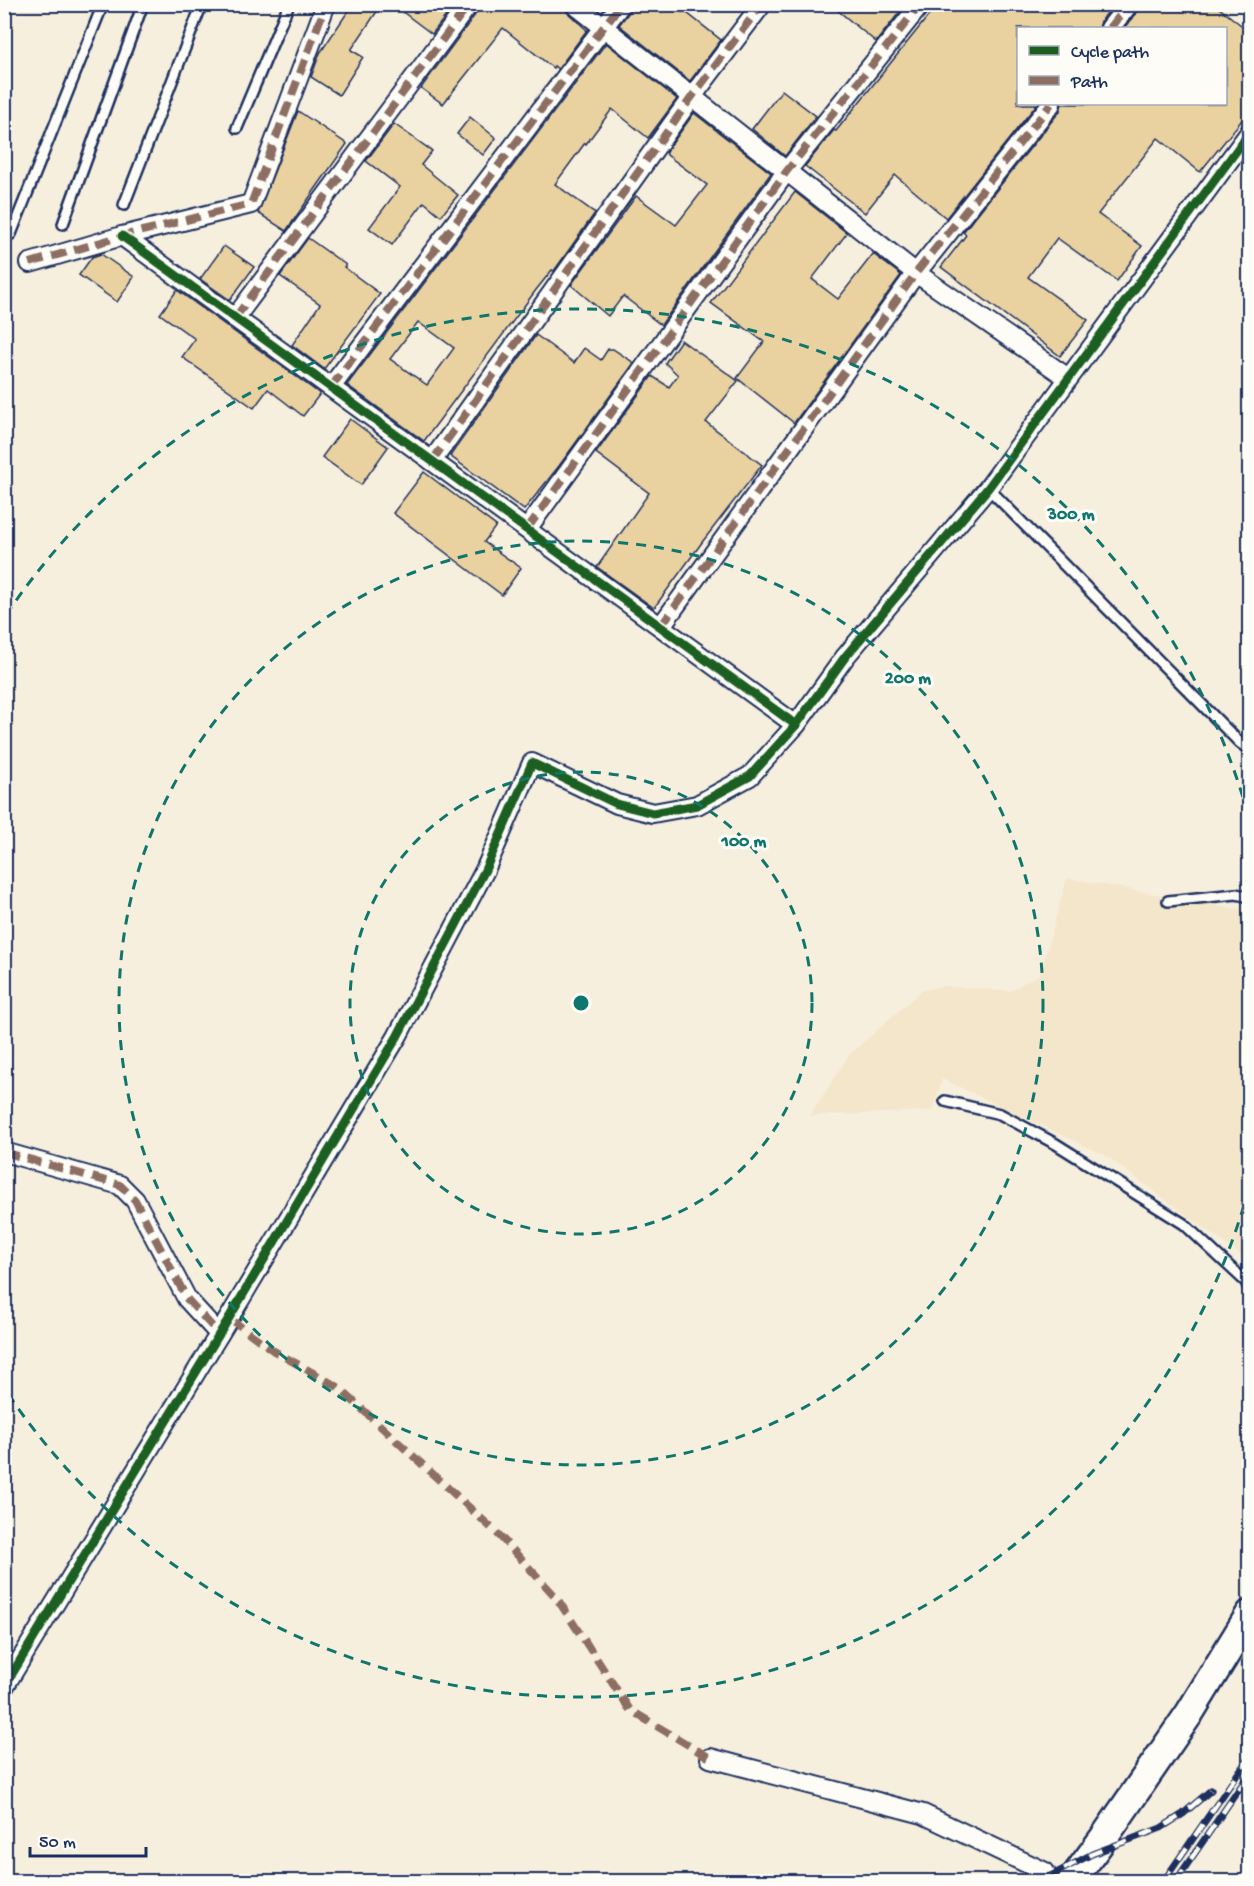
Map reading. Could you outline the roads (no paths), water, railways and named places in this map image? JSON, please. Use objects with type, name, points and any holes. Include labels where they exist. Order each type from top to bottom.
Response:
[{"type":"main road","points":[[1071,1881],[1106,1836],[1189,1714],[1250,1614]]},
{"type":"street","points":[[30,263],[122,236],[251,204],[326,4]]},
{"type":"street","points":[[235,318],[470,4]]},
{"type":"street","points":[[574,4],[916,273],[1068,378]]},
{"type":"street","points":[[331,387],[621,4]]},
{"type":"street","points":[[432,460],[691,98],[762,4]]},
{"type":"street","points":[[527,529],[786,172],[921,4]]},
{"type":"street","points":[[1111,27],[1129,4]]},
{"type":"street","points":[[661,626],[916,273],[1050,105]]},
{"type":"street","points":[[4,1687],[397,1037],[485,870],[532,763],[617,804],[653,813],[697,805],[750,776],[795,725],[845,657],[988,488],[1250,132]]},
{"type":"street","points":[[122,236],[795,725]]},
{"type":"street","points":[[4,1152],[120,1185],[135,1200],[188,1299],[219,1334]]},
{"type":"street","points":[[710,1758],[923,1814],[1045,1872],[1051,1881]]},
{"type":"lane","points":[[11,234],[103,4]]},
{"type":"lane","points":[[63,225],[142,4]]},
{"type":"lane","points":[[124,205],[202,4]]},
{"type":"lane","points":[[237,128],[289,4]]},
{"type":"lane","points":[[988,488],[1240,743],[1250,750]]},
{"type":"lane","points":[[1168,901],[1236,894],[1250,897]]},
{"type":"lane","points":[[945,1101],[1000,1114],[1056,1144],[1184,1224],[1246,1282],[1250,1290]]},
{"type":"railway","points":[[1163,1882],[1250,1756]]},
{"type":"railway","points":[[1175,1882],[1250,1773]]},
{"type":"railway","points":[[1039,1882],[1092,1854],[1161,1828],[1183,1814],[1211,1790]]}]
